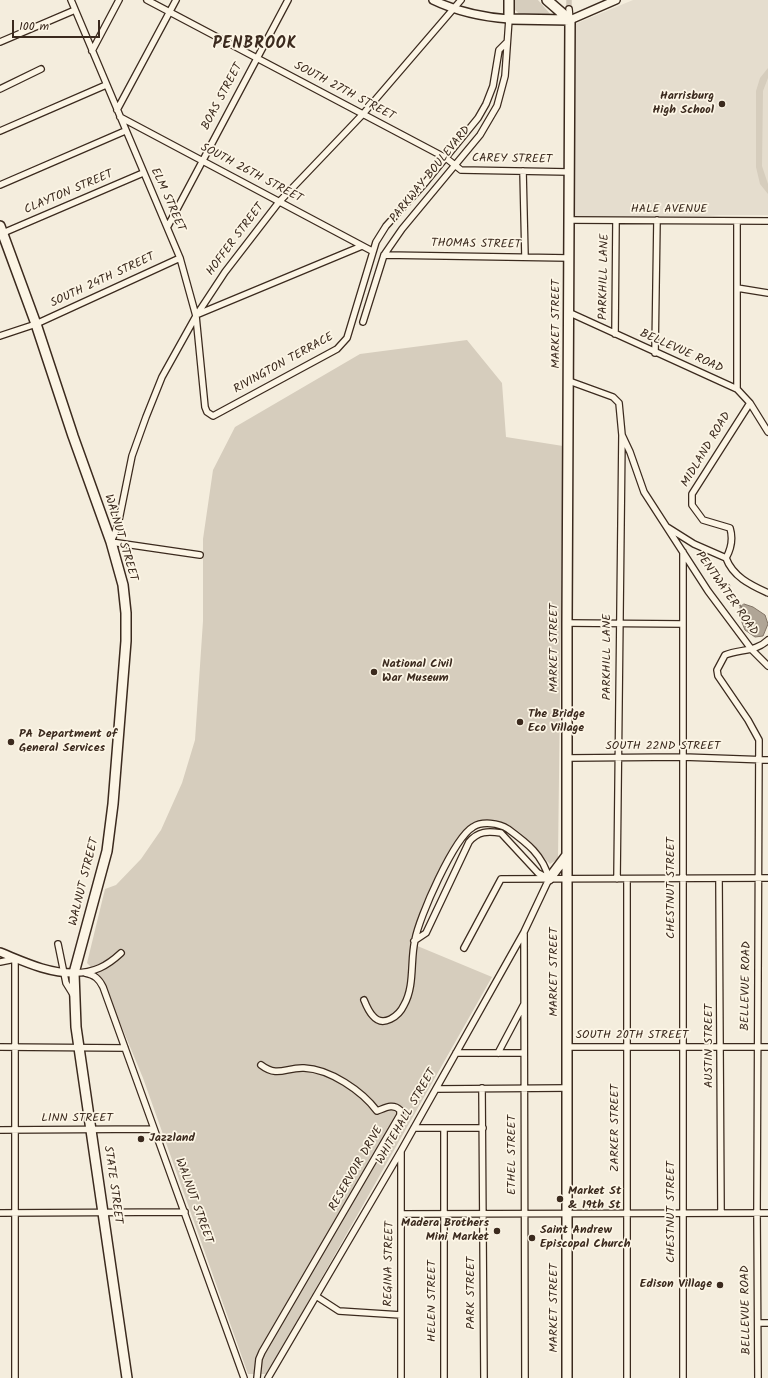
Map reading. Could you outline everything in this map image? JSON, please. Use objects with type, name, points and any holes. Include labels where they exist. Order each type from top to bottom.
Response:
[{"type":"main road","name":"PARKWAY BOULEVARD","points":[[509,0],[509,19]]},
{"type":"main road","points":[[548,0],[570,20]]},
{"type":"main road","points":[[509,19],[570,20]]},
{"type":"main road","name":"MARKET STREET","points":[[567,1378],[567,623],[570,20]]},
{"type":"main road","name":"WALNUT STREET","points":[[2,230],[111,542],[124,585],[126,641],[113,804],[107,851],[74,973]]},
{"type":"main road","points":[[549,879],[567,855]]},
{"type":"main road","name":"STATE STREET","points":[[74,973],[74,996],[80,1048],[127,1378]]},
{"type":"street","name":"ELM STREET","points":[[71,0],[143,173],[168,226],[180,258],[196,316],[205,407],[207,412],[213,416]]},
{"type":"street","points":[[92,51],[119,0]]},
{"type":"street","name":"SOUTH 27TH STREET","points":[[147,0],[446,158],[455,166]]},
{"type":"street","points":[[117,110],[176,0]]},
{"type":"street","name":"BOAS STREET","points":[[168,226],[288,0]]},
{"type":"street","points":[[433,0],[453,10],[471,15],[509,19]]},
{"type":"street","name":"HOFFER STREET","points":[[111,542],[118,525],[132,456],[146,417],[162,377],[196,316],[225,272],[279,202],[363,114],[461,0]]},
{"type":"street","points":[[569,9],[570,20],[616,0]]},
{"type":"street","points":[[0,42],[75,10]]},
{"type":"street","name":"PARKWAY BOULEVARD","points":[[363,322],[384,255],[402,229],[480,135],[497,106],[505,76],[509,19]]},
{"type":"street","name":"PARKWAY BOULEVARD","points":[[372,251],[386,226],[470,130],[486,104],[493,86],[499,50],[507,42]]},
{"type":"street","points":[[0,89],[40,69]]},
{"type":"street","points":[[0,131],[106,85]]},
{"type":"street","name":"SOUTH 26TH STREET","points":[[120,117],[372,251]]},
{"type":"street","points":[[0,185],[125,131]]},
{"type":"street","name":"CAREY STREET","points":[[455,166],[461,170],[569,172]]},
{"type":"street","points":[[523,171],[525,257]]},
{"type":"street","name":"CLAYTON STREET","points":[[2,230],[143,173]]},
{"type":"street","name":"HALE AVENUE","points":[[570,220],[768,221]]},
{"type":"street","points":[[655,353],[657,220]]},
{"type":"street","name":"PARKHILL LANE","points":[[615,334],[616,221]]},
{"type":"street","points":[[737,221],[737,389]]},
{"type":"street","points":[[196,316],[362,246]]},
{"type":"street","name":"RIVINGTON TERRACE","points":[[213,416],[337,349],[343,344],[347,338],[372,251]]},
{"type":"street","name":"THOMAS STREET","points":[[384,255],[569,258]]},
{"type":"street","name":"SOUTH 24TH STREET","points":[[0,336],[36,324],[180,258]]},
{"type":"street","points":[[737,288],[768,293]]},
{"type":"street","name":"BELLEVUE ROAD","points":[[568,312],[655,353],[737,389],[750,402],[768,432]]},
{"type":"street","points":[[569,381],[613,397],[619,403],[622,435],[630,452],[644,492],[683,552]]},
{"type":"street","name":"MIDLAND ROAD","points":[[726,558],[730,551],[732,534],[730,528],[703,520],[692,505],[692,494],[750,402]]},
{"type":"street","name":"PARKHILL LANE","points":[[617,879],[620,758],[619,623],[622,435]]},
{"type":"street","points":[[665,526],[694,544],[726,558],[728,564],[744,582],[768,594]]},
{"type":"street","points":[[111,542],[200,555]]},
{"type":"street","name":"CHESTNUT STREET","points":[[683,552],[683,1378]]},
{"type":"street","name":"PENTWATER ROAD","points":[[683,552],[708,591],[752,650],[768,666]]},
{"type":"street","points":[[567,623],[683,624]]},
{"type":"street","name":"BELLEVUE ROAD","points":[[758,1378],[757,1047],[759,740],[748,720],[718,676],[717,670],[724,655],[761,647],[768,640]]},
{"type":"street","name":"SOUTH 22ND STREET","points":[[568,758],[683,757],[759,758],[768,760]]},
{"type":"street","points":[[364,1000],[373,1017],[380,1020],[390,1020],[399,1014],[405,1004],[409,989],[414,941],[424,913],[446,865],[461,839],[473,827],[490,823],[505,827],[532,849],[546,866],[549,879]]},
{"type":"street","points":[[414,941],[421,939],[426,933],[469,842],[474,836],[484,832],[501,833],[538,873],[549,879]]},
{"type":"street","name":"AUSTIN STREET","points":[[719,878],[721,1213]]},
{"type":"street","points":[[464,948],[501,879],[768,878]]},
{"type":"street","name":"WHITEHALL STREET","points":[[268,1378],[436,1089],[524,932],[549,879]]},
{"type":"street","name":"ZARKER STREET","points":[[627,879],[627,1378]]},
{"type":"street","name":"ETHEL STREET","points":[[524,932],[525,1378]]},
{"type":"street","name":"STATE STREET","points":[[58,944],[66,983],[74,996]]},
{"type":"street","points":[[0,952],[15,959],[54,972],[64,973],[85,973],[101,968],[121,953]]},
{"type":"street","points":[[0,962],[15,959]]},
{"type":"street","points":[[15,959],[15,1378]]},
{"type":"street","name":"WALNUT STREET","points":[[85,973],[92,974],[99,979],[103,987],[244,1378]]},
{"type":"street","points":[[498,1053],[524,1003]]},
{"type":"street","points":[[0,1047],[125,1048]]},
{"type":"street","name":"SOUTH 20TH STREET","points":[[568,1047],[768,1047]]},
{"type":"street","points":[[456,1053],[524,1053]]},
{"type":"street","name":"RESERVOIR DRIVE","points":[[257,1378],[259,1359],[262,1352],[400,1115],[400,1110],[397,1107],[392,1106],[377,1111],[370,1102],[349,1086],[316,1070],[304,1068],[273,1072],[261,1065]]},
{"type":"street","name":"PARK STREET","points":[[482,1088],[484,1378]]},
{"type":"street","points":[[436,1089],[568,1088]]},
{"type":"street","points":[[414,1128],[483,1128]]},
{"type":"street","name":"HELEN STREET","points":[[444,1128],[444,1378]]},
{"type":"street","name":"LINN STREET","points":[[0,1130],[154,1129]]},
{"type":"street","name":"REGINA STREET","points":[[401,1151],[401,1378]]},
{"type":"street","points":[[0,1213],[185,1212]]},
{"type":"street","points":[[402,1214],[768,1213]]},
{"type":"street","points":[[316,1296],[339,1311],[401,1315]]},
{"type":"street","points":[[758,1323],[768,1323]]},
{"type":"shaded area","points":[[512,0],[538,0],[552,16],[533,17],[521,15],[514,7]]},
{"type":"shaded area","points":[[633,0],[768,0],[768,215],[719,215],[655,221],[569,220],[575,24]]},
{"type":"shaded area","points":[[768,68],[768,78],[763,91],[762,166],[768,184],[768,194],[760,184],[756,167],[756,91],[760,78]]},
{"type":"shaded area","points":[[467,340],[502,383],[506,437],[563,446],[558,859],[550,864],[516,829],[502,822],[489,820],[478,822],[469,827],[453,844],[421,909],[415,945],[492,977],[267,1374],[248,1374],[143,1078],[101,977],[87,963],[105,889],[116,885],[141,859],[161,830],[182,783],[195,740],[203,621],[203,539],[213,470],[235,427],[360,354]]},
{"type":"shaded area","points":[[744,604],[753,607],[765,615],[768,624],[763,636],[755,637],[745,630],[741,620],[742,616],[740,608]]},
{"type":"waterway","points":[[719,582],[729,585],[734,598],[742,608]]},
{"type":"tunnel","points":[[569,0],[569,9]]},
{"type":"place","name":"Harrisburg High School","points":[[722,104]]},
{"type":"place","name":"National Civil War Museum","points":[[374,672]]},
{"type":"place","name":"The Bridge Eco Village","points":[[520,722]]},
{"type":"place","name":"PA Department of General Services","points":[[11,742]]},
{"type":"place","name":"Jazzland","points":[[141,1139]]},
{"type":"place","name":"Market St & 19th St","points":[[560,1199]]},
{"type":"place","name":"Madera Brothers Mini Market","points":[[497,1231]]},
{"type":"place","name":"Saint Andrew Episcopal Church","points":[[532,1238]]},
{"type":"place","name":"Edison Village","points":[[720,1285]]},
{"type":"district","name":"PENBROOK","points":[[255,45]]}]
